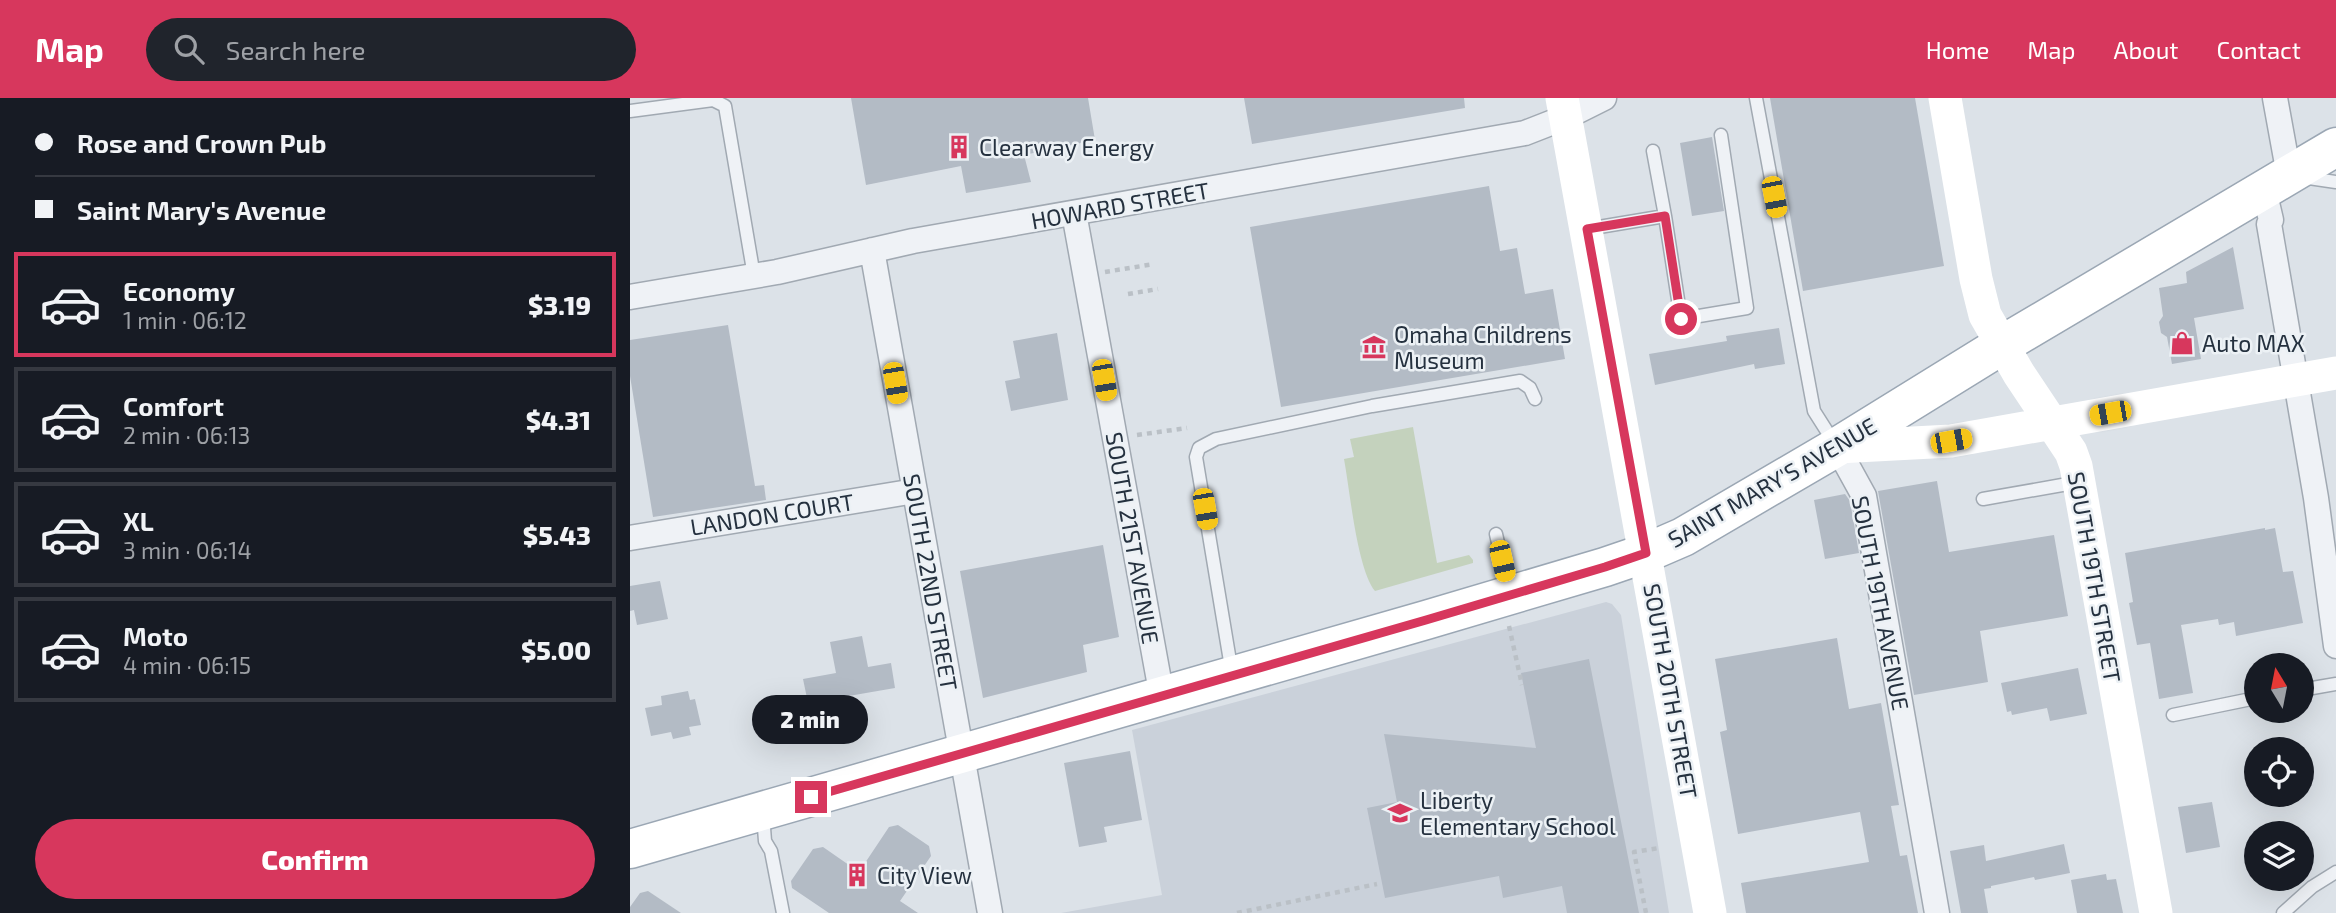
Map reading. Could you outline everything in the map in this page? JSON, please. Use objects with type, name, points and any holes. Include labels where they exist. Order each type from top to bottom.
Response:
[{"type":"main road","name":"SOUTH 19TH STREET","points":[[1945,98],[1978,290],[1985,315],[2071,452],[2079,482],[2156,913]]},
{"type":"main road","name":"SOUTH 20TH STREET","points":[[1564,108],[1710,913]]},
{"type":"main road","name":"SAINT MARY'S AVENUE","points":[[630,849],[1233,677],[1509,609],[1646,553],[1683,537],[1837,447],[2002,345],[2336,147]]},
{"type":"main road","points":[[1837,447],[1951,441],[2336,373]]},
{"type":"street","name":"HOWARD STREET","points":[[630,296],[754,276],[872,250],[1525,133],[1564,108],[1604,98]]},
{"type":"street","points":[[2275,98],[2276,182],[2269,224],[2330,562],[2336,646]]},
{"type":"street","name":"SOUTH 21ST AVENUE","points":[[1074,213],[1162,697]]},
{"type":"street","name":"SOUTH 22ND STREET","points":[[872,250],[990,913]]},
{"type":"street","name":"SOUTH 19TH AVENUE","points":[[1837,447],[1864,496],[1937,913]]},
{"type":"street","name":"LANDON COURT","points":[[630,538],[915,491]]},
{"type":"lane","name":"SOUTH 19TH AVENUE","points":[[1756,98],[1814,411],[1837,447]]},
{"type":"lane","points":[[630,111],[713,100],[725,106],[754,276]]},
{"type":"lane","points":[[1653,151],[1681,319],[1747,308],[1721,135]]},
{"type":"lane","points":[[2276,182],[2336,182]]},
{"type":"lane","points":[[1587,229],[1665,216]]},
{"type":"lane","points":[[1233,677],[1196,457],[1199,448],[1216,439],[1347,411],[1520,381],[1530,388],[1535,399]]},
{"type":"lane","points":[[1983,499],[2079,482]]},
{"type":"lane","points":[[1496,534],[1509,609]]},
{"type":"lane","points":[[2314,688],[2336,684]]},
{"type":"lane","points":[[2173,715],[2244,700]]},
{"type":"lane","points":[[763,811],[765,841],[771,851],[783,913]]},
{"type":"lane","points":[[2283,913],[2312,887],[2336,872]]},
{"type":"path","points":[[1104,272],[1154,264]]},
{"type":"path","points":[[1128,294],[1158,289]]},
{"type":"path","points":[[1133,436],[1187,428]]},
{"type":"path","points":[[1509,609],[1522,685]]},
{"type":"path","points":[[1646,913],[1634,852],[1659,848]]},
{"type":"path","points":[[1237,913],[1377,884]]},
{"type":"shaded area","name":"Liberty Elementary School","points":[[1606,602],[1612,604],[1621,615],[1669,913],[1061,913],[1162,895],[1132,730]]},
{"type":"green space","points":[[1413,427],[1437,563],[1469,555],[1473,563],[1375,591],[1363,566],[1344,459],[1354,457],[1350,439]]},
{"type":"building","name":"Clearway Energy","points":[[851,98],[1088,98],[1095,140],[1024,155],[1031,182],[966,193],[961,166],[866,185]]},
{"type":"building","points":[[1244,98],[1464,98],[1465,108],[1252,144]]},
{"type":"building","points":[[1770,98],[1915,98],[1944,266],[1803,291]]},
{"type":"building","points":[[1712,137],[1724,211],[1692,216],[1680,143]]},
{"type":"building","points":[[1489,186],[1500,251],[1517,248],[1525,294],[1553,289],[1565,359],[1281,407],[1250,227]]},
{"type":"building","points":[[2233,247],[2244,309],[2194,318],[2201,359],[2172,364],[2167,337],[2161,333],[2159,322],[2163,316],[2159,288],[2187,283],[2186,272]]},
{"type":"building","points":[[728,325],[755,486],[764,485],[766,500],[653,517],[630,376],[630,340]]},
{"type":"building","points":[[1779,328],[1785,364],[1755,369],[1754,364],[1655,385],[1649,354],[1727,341],[1726,336]]},
{"type":"building","points":[[1057,333],[1068,400],[1011,411],[1005,381],[1020,378],[1013,341]]},
{"type":"building","points":[[1937,481],[1949,552],[2054,535],[2068,616],[1980,631],[1988,682],[1914,695],[1878,491]]},
{"type":"building","points":[[1845,494],[1850,501],[1859,553],[1825,559],[1814,500]]},
{"type":"building","points":[[2275,528],[2283,572],[2293,571],[2303,623],[2236,636],[2234,622],[2219,625],[2218,619],[2181,625],[2193,693],[2159,699],[2150,643],[2137,645],[2129,603],[2133,602],[2125,553]]},
{"type":"building","points":[[1103,545],[1119,637],[1083,645],[1087,672],[983,698],[960,571]]},
{"type":"building","points":[[660,581],[668,619],[637,625],[634,610],[630,611],[630,586]]},
{"type":"building","points":[[862,636],[868,667],[891,663],[895,688],[808,703],[803,679],[836,673],[830,642]]},
{"type":"building","points":[[1837,638],[1849,709],[1881,703],[1899,805],[1891,806],[1900,856],[1907,855],[1918,913],[1746,913],[1741,883],[1869,862],[1860,812],[1738,834],[1720,732],[1727,730],[1715,659]]},
{"type":"building","points":[[1589,659],[1639,913],[1567,913],[1562,886],[1503,898],[1499,876],[1385,898],[1367,808],[1397,802],[1384,734],[1536,748],[1521,673]]},
{"type":"building","points":[[2078,668],[2087,714],[2050,721],[2047,708],[2012,715],[2011,711],[2007,712],[2001,683]]},
{"type":"building","points":[[688,691],[690,700],[695,699],[701,725],[689,727],[691,735],[673,739],[671,732],[651,736],[645,708],[662,705],[661,696]]},
{"type":"building","points":[[1130,751],[1142,820],[1104,827],[1107,842],[1079,847],[1064,763]]},
{"type":"building","points":[[2212,802],[2220,847],[2186,853],[2178,807]]},
{"type":"building","name":"City View","points":[[898,825],[929,846],[931,856],[900,901],[918,913],[829,913],[792,888],[791,881],[813,849],[823,847],[859,872],[889,827]]},
{"type":"building","points":[[2064,844],[2070,873],[1991,886],[1984,889],[1988,913],[1961,913],[1950,851],[1984,845],[1986,861]]},
{"type":"building","points":[[2106,874],[2107,880],[2116,879],[2123,913],[2077,913],[2071,880]]},
{"type":"building","points":[[648,891],[681,913],[630,913],[630,907],[640,893]]},
{"type":"place","name":"Clearway Energy","points":[[959,147]]},
{"type":"place","name":"Auto MAX","points":[[2182,343]]},
{"type":"place","name":"Omaha Childrens Museum","points":[[1374,347]]},
{"type":"place","name":"Liberty Elementary School","points":[[1400,813]]},
{"type":"place","name":"City View","points":[[857,875]]},
{"type":"route","points":[[811,797],[1426,620],[1646,553],[1587,229],[1665,216],[1681,319]]}]
